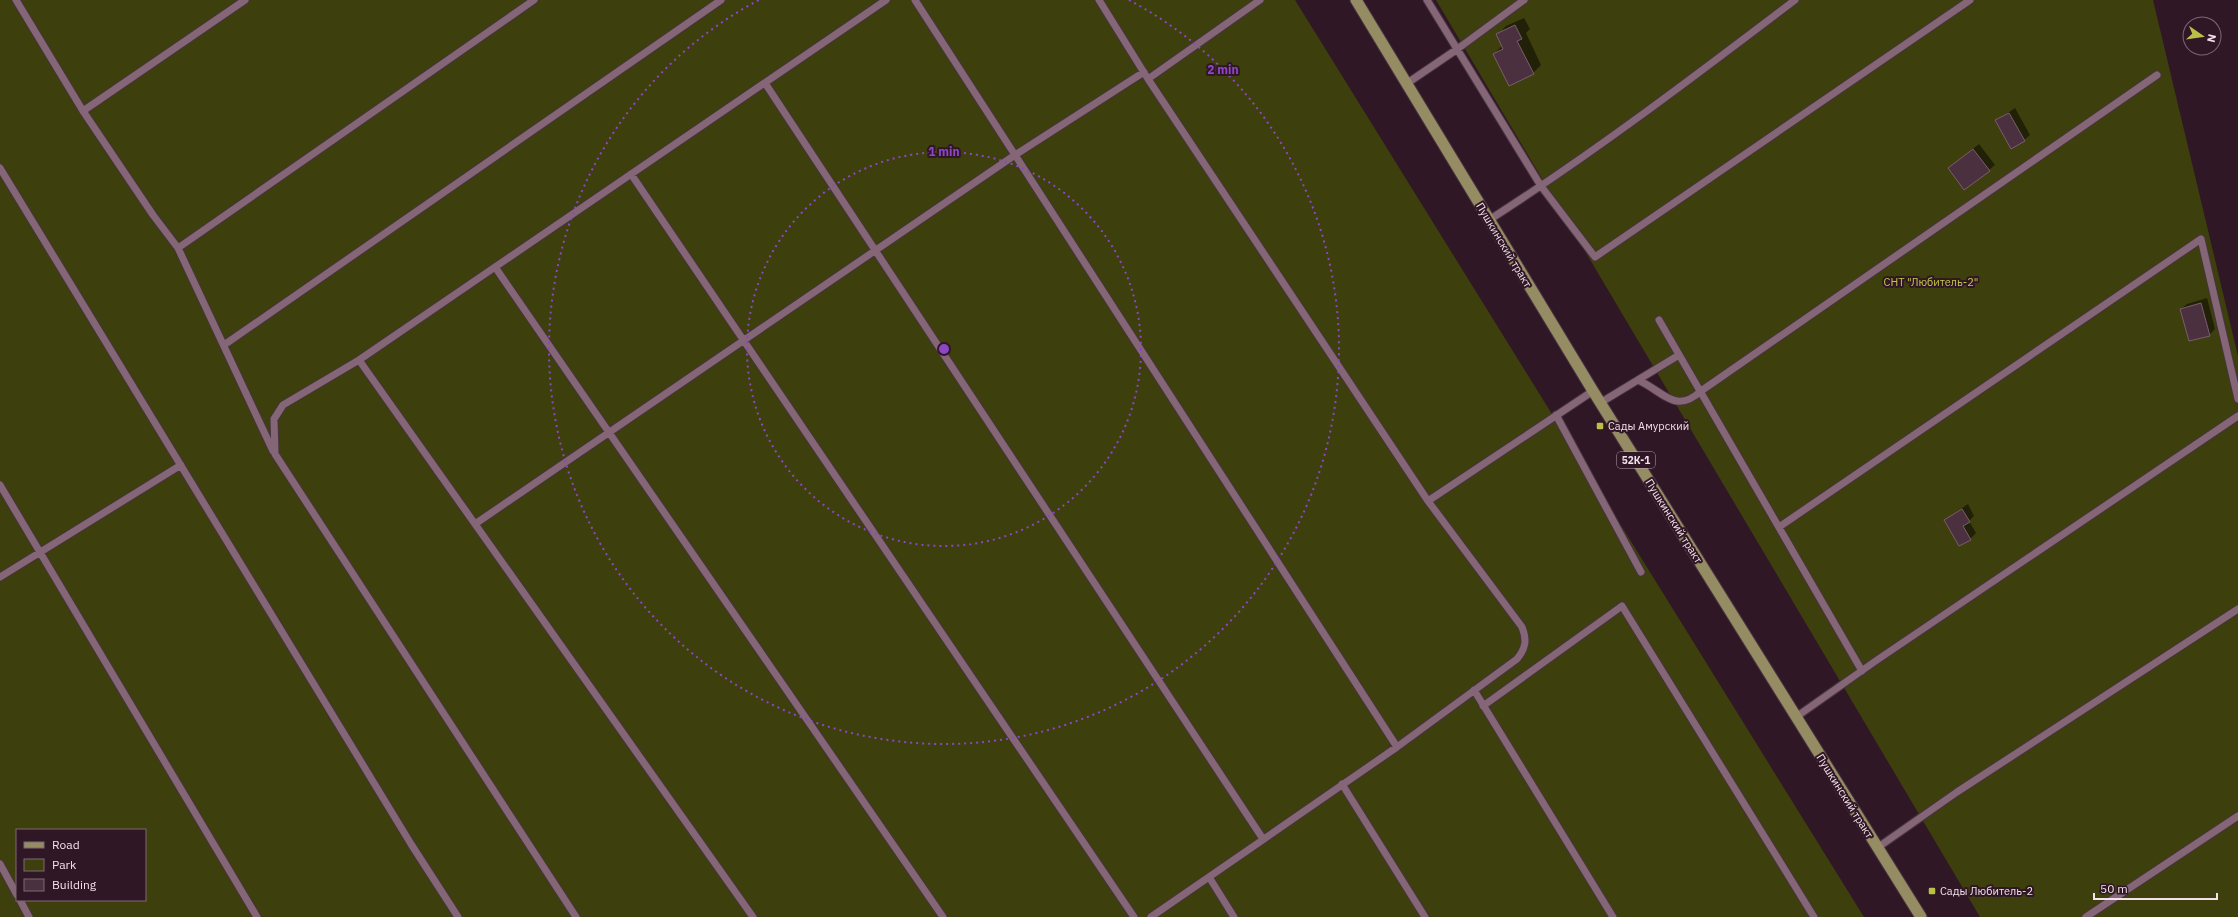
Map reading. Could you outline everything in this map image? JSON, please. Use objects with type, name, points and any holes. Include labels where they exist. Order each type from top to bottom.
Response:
[{"type":"main road","name":"Пушкинский тракт","points":[[1356,0],[1600,403],[1921,917]]},
{"type":"lane","points":[[16,0],[83,111],[178,248],[275,454],[576,917]]},
{"type":"lane","points":[[83,111],[245,0]]},
{"type":"lane","points":[[178,248],[534,0]]},
{"type":"lane","points":[[224,344],[721,0]]},
{"type":"lane","points":[[275,454],[274,419],[283,405],[359,360],[886,0]]},
{"type":"lane","points":[[915,0],[1397,746]]},
{"type":"lane","points":[[1099,0],[1146,76],[1428,502],[1522,627],[1526,639],[1524,650],[1517,659],[1397,746],[1151,917]]},
{"type":"lane","points":[[475,524],[1015,155],[1146,76],[1260,0]]},
{"type":"lane","points":[[1427,0],[1456,50],[1541,186],[1595,258],[1970,0]]},
{"type":"lane","points":[[1406,84],[1456,50],[1524,0]]},
{"type":"lane","points":[[1489,220],[1541,186],[1683,86],[1795,0]]},
{"type":"lane","points":[[1638,380],[1677,402],[1690,401],[1701,391],[2157,75]]},
{"type":"lane","points":[[765,83],[1263,839]]},
{"type":"lane","points":[[0,168],[411,844],[458,917]]},
{"type":"lane","points":[[631,174],[1134,917]]},
{"type":"lane","points":[[1779,527],[2201,239],[2238,399]]},
{"type":"lane","points":[[495,268],[943,917]]},
{"type":"lane","points":[[1659,320],[1862,670]]},
{"type":"lane","points":[[1600,403],[1679,355]]},
{"type":"lane","points":[[359,360],[753,917]]},
{"type":"lane","points":[[1428,502],[1593,390]]},
{"type":"lane","points":[[1556,415],[1641,572]]},
{"type":"lane","points":[[1796,717],[1862,670],[2238,416]]},
{"type":"lane","points":[[0,577],[181,465]]},
{"type":"lane","points":[[0,485],[257,917]]},
{"type":"lane","points":[[1483,706],[1622,606],[1814,917]]},
{"type":"lane","points":[[1878,848],[1964,788],[2238,609]]},
{"type":"lane","points":[[1474,690],[1612,917]]},
{"type":"lane","points":[[1342,784],[1425,917]]},
{"type":"lane","points":[[2086,917],[2238,816]]},
{"type":"lane","points":[[0,864],[16,893]]},
{"type":"lane","points":[[1209,877],[1234,917]]},
{"type":"lane","points":[[21,901],[29,917]]},
{"type":"green space","points":[[0,0],[1295,0],[1864,917],[0,917]]},
{"type":"green space","name":"СНТ \"Любитель-2\"","points":[[1436,0],[2153,0],[2238,356],[2238,917],[1980,917]]},
{"type":"building","points":[[1515,25],[1522,39],[1517,41],[1534,74],[1509,86],[1493,54],[1503,49],[1496,34]]},
{"type":"building","points":[[2009,113],[2025,141],[2011,149],[1995,120]]},
{"type":"building","points":[[1973,149],[1990,171],[1964,190],[1948,168]]},
{"type":"building","points":[[2201,303],[2210,336],[2189,341],[2180,309]]},
{"type":"building","points":[[1962,509],[1970,522],[1963,526],[1971,540],[1959,546],[1944,520]]},
{"type":"place","name":"Сады Амурский","points":[[1600,426]]},
{"type":"place","name":"Сады Любитель-2","points":[[1932,891]]}]
